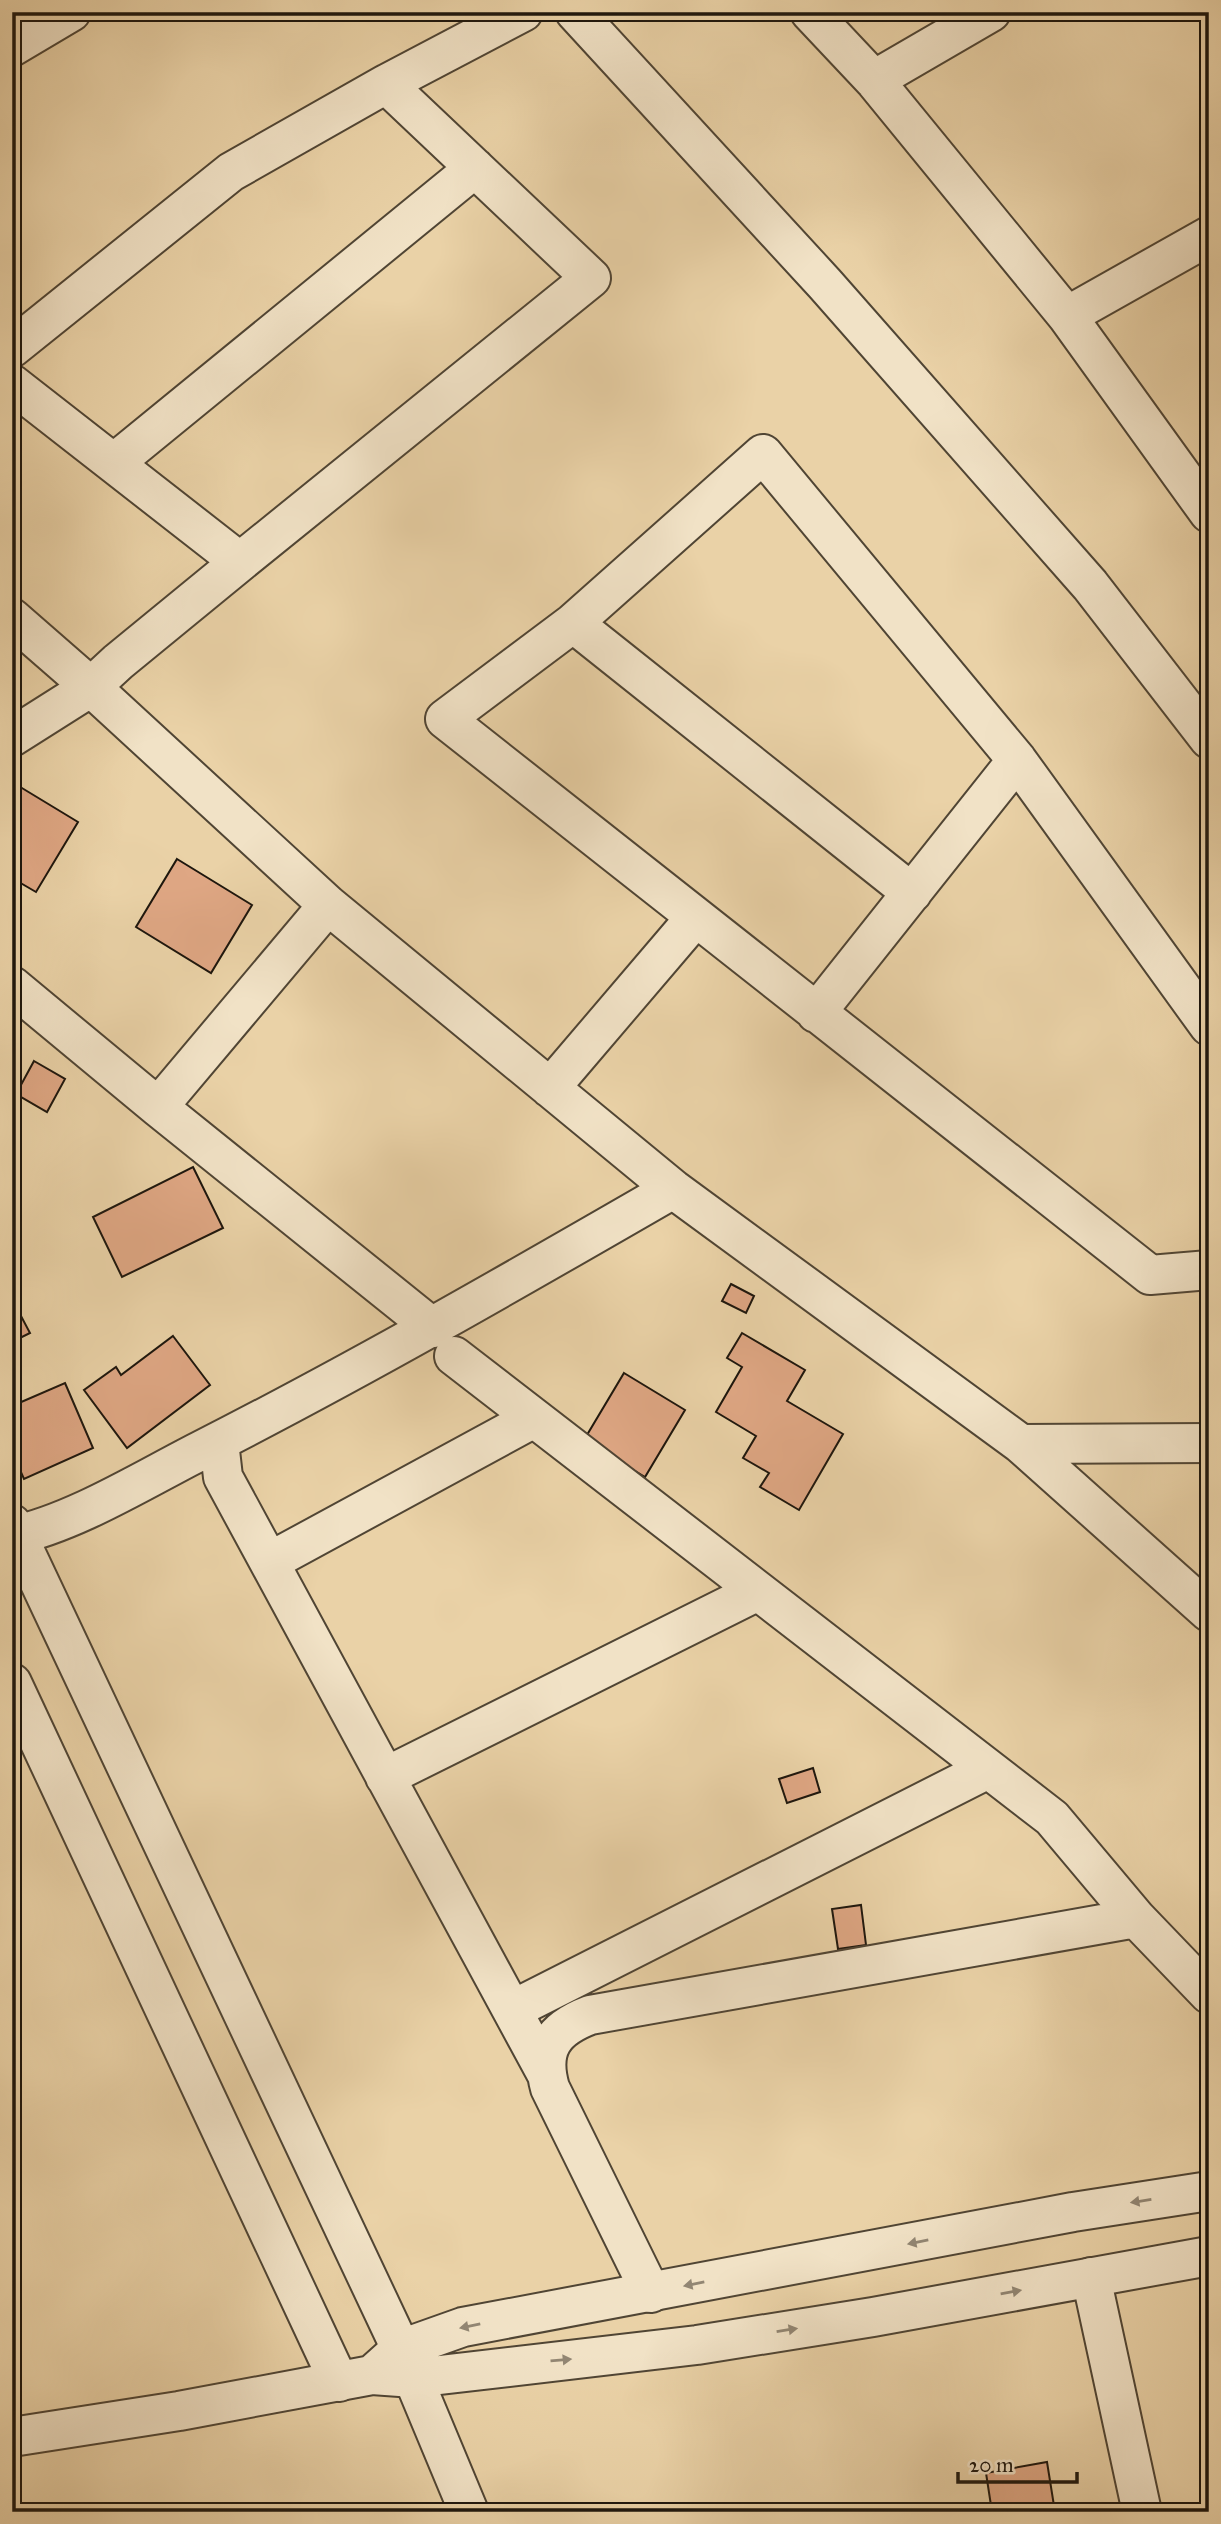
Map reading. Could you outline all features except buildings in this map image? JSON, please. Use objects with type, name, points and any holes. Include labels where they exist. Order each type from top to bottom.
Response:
[{"type":"street","points":[[12,47],[71,12]]},
{"type":"street","points":[[12,348],[231,172],[386,84],[523,12]]},
{"type":"street","points":[[575,12],[825,284],[1090,585],[1209,739]]},
{"type":"street","points":[[810,12],[874,80],[1195,469],[1209,513]]},
{"type":"street","points":[[874,80],[991,12]]},
{"type":"street","points":[[12,737],[92,687],[118,662],[240,562],[591,278],[386,84]]},
{"type":"street","points":[[114,463],[475,168]]},
{"type":"street","points":[[1067,316],[1209,236]]},
{"type":"street","points":[[12,384],[240,562]]},
{"type":"street","points":[[1209,1026],[1017,760],[764,454],[573,623],[445,719],[1150,1275],[1209,1269]]},
{"type":"street","points":[[12,618],[92,687],[328,905],[673,1189],[1021,1444],[1209,1612]]},
{"type":"street","points":[[573,623],[912,893]]},
{"type":"street","points":[[816,1013],[1017,760]]},
{"type":"street","points":[[158,1107],[328,905]]},
{"type":"street","points":[[550,1087],[695,918]]},
{"type":"street","points":[[12,986],[534,1418],[1052,1818],[1136,1918],[1209,1994]]},
{"type":"street","points":[[468,2512],[407,2363],[14,1532],[57,1524],[219,1442],[444,1342],[673,1189]]},
{"type":"street","points":[[269,1562],[534,1418]]},
{"type":"street","points":[[219,1442],[223,1477],[546,2073],[550,2088],[651,2292]]},
{"type":"street","points":[[1021,1444],[1209,1443]]},
{"type":"street","points":[[386,1777],[758,1591]]},
{"type":"street","points":[[12,1683],[356,2379]]},
{"type":"street","points":[[512,2010],[988,1769]]},
{"type":"street","points":[[546,2073],[546,2057],[551,2042],[572,2022],[590,2015],[1136,1918]]},
{"type":"street","points":[[407,2363],[463,2327],[1073,2212],[1209,2191]]},
{"type":"street","points":[[12,2437],[179,2412],[356,2379],[407,2363],[697,2345],[873,2317],[1209,2256]]},
{"type":"street","points":[[1091,2277],[1142,2512]]}]
